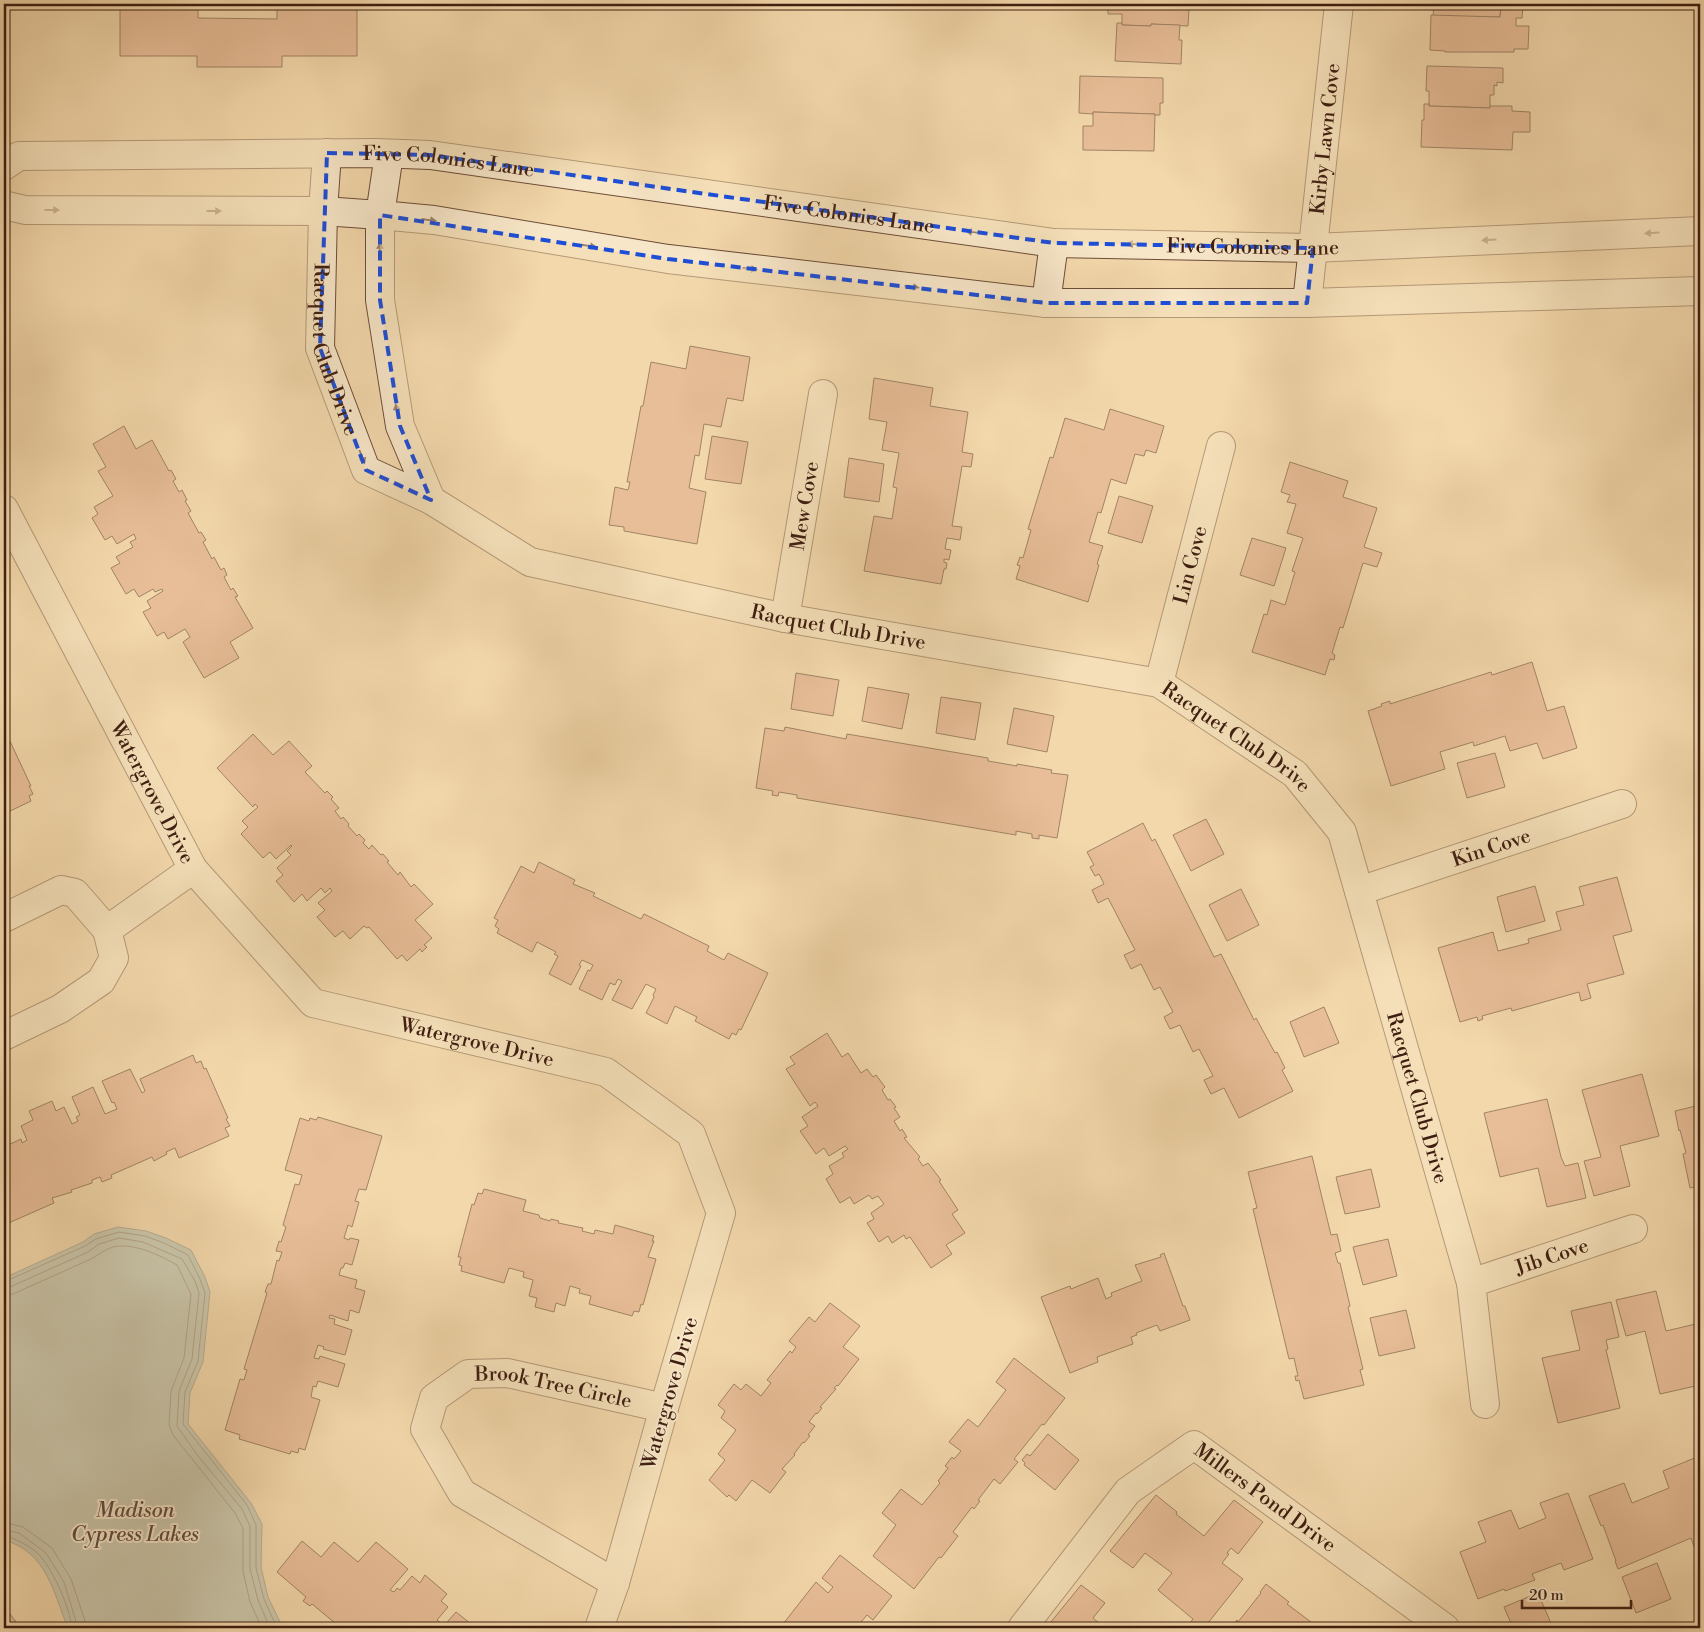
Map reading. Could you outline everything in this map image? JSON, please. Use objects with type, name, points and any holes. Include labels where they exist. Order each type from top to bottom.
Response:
[{"type":"street","name":"Kirby Lawn Cove","points":[[1307,303],[1339,4]]},
{"type":"street","name":"Five Colonies Lane","points":[[4,166],[19,156],[327,153],[430,155],[1054,243],[1313,248],[1700,231]]},
{"type":"street","name":"Racquet Club Drive","points":[[327,153],[323,211],[320,348],[366,470],[431,500],[530,562],[785,618],[1159,683],[1295,774],[1342,832],[1471,1284],[1485,1404]]},
{"type":"street","points":[[388,154],[380,215],[380,300],[400,426],[431,500]]},
{"type":"street","points":[[4,205],[25,210],[323,211],[434,220],[668,259],[1046,303],[1307,303],[1700,291]]},
{"type":"street","points":[[1046,303],[1054,243]]},
{"type":"street","name":"Mew Cove","points":[[785,618],[822,394]]},
{"type":"street","name":"Lin Cove","points":[[1159,683],[1221,446]]},
{"type":"street","name":"Watergrove Drive","points":[[4,509],[193,869],[313,1003],[606,1072],[691,1134],[721,1213],[615,1583],[600,1628]]},
{"type":"street","name":"Kin Cove","points":[[1359,891],[1622,804]]},
{"type":"street","points":[[107,930],[193,869]]},
{"type":"street","points":[[4,918],[61,890],[75,893],[107,930],[114,958],[101,981],[60,1009],[4,1036]]},
{"type":"street","name":"Jib Cove","points":[[1471,1284],[1633,1229]]},
{"type":"street","name":"Brook Tree Circle","points":[[615,1583],[462,1493],[425,1429],[434,1398],[468,1374],[507,1373],[664,1408]]},
{"type":"street","name":"Millers Pond Drive","points":[[1022,1628],[1128,1491],[1194,1445],[1445,1628]]},
{"type":"highlighted area","points":[[327,153],[430,155],[1054,243],[1313,248],[1307,303],[1046,303],[668,259],[380,215],[380,300],[400,426],[431,500],[366,470],[320,348]]},
{"type":"water","name":"Madison Cypress Lakes","points":[[118,1227],[146,1231],[191,1250],[205,1277],[210,1292],[203,1362],[190,1393],[188,1424],[251,1503],[262,1524],[261,1567],[268,1597],[283,1628],[68,1628],[52,1588],[39,1564],[30,1554],[4,1540],[4,1278],[83,1242],[94,1234]]},
{"type":"building","points":[[120,4],[198,4],[198,18],[277,19],[277,4],[357,4],[357,56],[282,56],[282,67],[197,67],[197,56],[120,56]]},
{"type":"building","points":[[1097,4],[1191,4],[1191,9],[1189,9],[1188,26],[1122,25],[1122,14],[1108,14],[1108,7],[1097,7]]},
{"type":"building","points":[[1434,4],[1523,4],[1523,6],[1501,5],[1500,17],[1433,16]]},
{"type":"building","points":[[1501,5],[1523,6],[1522,18],[1516,18],[1516,26],[1529,26],[1528,49],[1514,49],[1514,52],[1445,52],[1430,50],[1431,15],[1500,17]]},
{"type":"building","points":[[1117,23],[1122,23],[1122,25],[1151,26],[1151,24],[1180,25],[1179,40],[1182,40],[1181,64],[1115,61]]},
{"type":"building","points":[[1427,66],[1503,68],[1503,83],[1497,82],[1497,86],[1494,85],[1494,95],[1490,95],[1490,108],[1429,106],[1429,91],[1426,91]]},
{"type":"building","points":[[1080,76],[1163,78],[1163,103],[1160,103],[1160,115],[1079,113]]},
{"type":"building","points":[[1424,104],[1429,104],[1429,106],[1490,108],[1490,106],[1512,106],[1512,111],[1530,112],[1530,132],[1513,132],[1512,150],[1421,147]]},
{"type":"building","points":[[1093,112],[1155,114],[1154,151],[1083,150],[1083,126],[1093,126]]},
{"type":"building","points":[[690,346],[750,357],[743,401],[727,398],[721,427],[704,424],[699,456],[695,455],[689,488],[706,492],[697,544],[624,531],[624,527],[609,525],[615,487],[628,490],[630,482],[627,482],[651,362],[686,369]]},
{"type":"building","points":[[874,378],[933,388],[930,406],[968,412],[962,452],[973,454],[971,467],[962,466],[952,526],[962,527],[960,540],[947,538],[945,549],[951,550],[949,560],[944,559],[944,562],[947,563],[941,584],[864,571],[874,516],[892,519],[897,488],[893,487],[899,453],[882,450],[887,422],[869,419]]},
{"type":"building","points":[[1110,409],[1164,426],[1156,453],[1146,450],[1144,456],[1135,454],[1126,484],[1111,479],[1101,513],[1098,512],[1089,542],[1103,546],[1088,602],[1016,579],[1020,566],[1017,565],[1020,557],[1023,558],[1031,530],[1028,529],[1050,457],[1053,458],[1065,418],[1104,430]]},
{"type":"building","points":[[124,426],[136,449],[152,440],[169,471],[171,470],[176,479],[173,481],[179,492],[182,490],[187,500],[185,501],[191,511],[188,513],[199,533],[201,532],[206,540],[203,542],[212,559],[214,557],[221,570],[224,568],[227,575],[224,577],[231,590],[233,588],[238,596],[235,597],[253,628],[230,642],[239,658],[204,678],[183,642],[190,637],[185,629],[168,639],[164,632],[157,636],[143,612],[151,608],[147,601],[163,591],[162,589],[155,592],[153,589],[139,597],[134,589],[126,594],[111,568],[120,563],[116,557],[133,547],[130,542],[136,539],[134,534],[117,544],[112,536],[105,540],[92,518],[98,514],[94,507],[113,496],[98,471],[106,467],[93,444]]},
{"type":"building","points":[[712,436],[748,442],[741,484],[705,479]]},
{"type":"building","points":[[849,458],[884,464],[879,502],[844,497]]},
{"type":"building","points":[[1290,462],[1348,481],[1343,497],[1377,508],[1364,547],[1382,553],[1377,567],[1363,563],[1343,628],[1340,627],[1332,653],[1335,655],[1334,660],[1330,659],[1325,675],[1252,652],[1264,614],[1267,615],[1271,600],[1285,605],[1295,572],[1292,571],[1303,538],[1287,533],[1296,504],[1287,502],[1290,495],[1281,492]]},
{"type":"building","points":[[1119,496],[1153,506],[1142,543],[1108,533]]},
{"type":"building","points":[[1252,538],[1286,548],[1274,586],[1240,575]]},
{"type":"building","points":[[1532,662],[1547,711],[1564,706],[1577,748],[1543,759],[1537,743],[1510,751],[1505,736],[1474,746],[1473,742],[1440,752],[1445,769],[1391,786],[1368,711],[1390,701],[1390,704],[1491,672],[1492,675]]},
{"type":"building","points":[[796,673],[839,680],[833,716],[791,709]]},
{"type":"building","points":[[868,687],[909,694],[902,729],[862,721]]},
{"type":"building","points":[[941,697],[981,703],[975,740],[936,733]]},
{"type":"building","points":[[1014,708],[1054,716],[1047,752],[1007,744]]},
{"type":"building","points":[[785,727],[846,739],[847,734],[988,758],[988,761],[1052,770],[1051,773],[1068,775],[1057,838],[1039,835],[1039,839],[1032,838],[1032,834],[1016,831],[1016,835],[797,798],[797,795],[779,792],[778,796],[772,795],[773,791],[756,788],[765,728],[784,731]]},
{"type":"building","points":[[253,734],[273,755],[289,741],[312,766],[305,772],[325,793],[327,791],[333,797],[331,799],[339,808],[335,811],[341,819],[343,817],[357,836],[359,834],[365,840],[363,843],[369,849],[372,845],[381,855],[383,854],[398,875],[400,872],[411,887],[414,884],[433,904],[415,920],[432,938],[424,945],[427,947],[422,952],[420,949],[407,961],[402,955],[397,959],[369,927],[364,926],[350,939],[343,931],[335,937],[317,917],[325,910],[318,903],[332,891],[330,888],[325,893],[321,888],[307,901],[302,894],[294,902],[276,881],[283,875],[277,868],[291,855],[287,851],[292,846],[276,859],[270,852],[263,858],[241,834],[248,827],[242,821],[258,807],[255,804],[253,807],[217,768]]},
{"type":"building","points":[[8,737],[33,794],[29,796],[31,801],[4,814],[4,739]]},
{"type":"building","points":[[1495,753],[1505,787],[1467,798],[1457,763]]},
{"type":"building","points":[[1206,819],[1224,854],[1191,871],[1173,835]]},
{"type":"building","points":[[1143,823],[1152,841],[1155,839],[1214,957],[1221,954],[1254,1020],[1256,1018],[1275,1053],[1277,1052],[1285,1068],[1282,1070],[1293,1091],[1239,1118],[1224,1088],[1211,1094],[1204,1080],[1213,1076],[1199,1049],[1193,1052],[1180,1025],[1170,1029],[1164,1017],[1173,1012],[1160,987],[1154,990],[1141,964],[1131,969],[1124,955],[1135,950],[1108,898],[1098,903],[1092,890],[1104,884],[1099,874],[1095,876],[1090,867],[1094,865],[1087,852]]},
{"type":"building","points":[[539,862],[575,880],[573,884],[595,893],[593,896],[641,919],[644,914],[709,946],[707,951],[724,960],[728,953],[768,973],[741,1030],[739,1029],[736,1035],[732,1033],[729,1039],[695,1021],[697,1017],[675,1006],[667,1024],[646,1013],[656,989],[646,984],[632,1009],[612,1000],[622,981],[618,979],[615,985],[610,983],[602,1000],[579,989],[588,970],[590,971],[593,965],[582,960],[579,965],[581,966],[571,985],[549,974],[558,956],[554,954],[556,952],[537,942],[532,952],[497,933],[499,929],[495,926],[498,920],[494,918],[521,866],[534,873]]},
{"type":"building","points":[[1617,877],[1632,931],[1613,936],[1624,974],[1587,984],[1591,998],[1581,1001],[1579,992],[1512,1011],[1511,1008],[1482,1016],[1483,1019],[1478,1021],[1477,1017],[1460,1022],[1438,948],[1493,932],[1498,951],[1529,943],[1528,939],[1561,930],[1556,912],[1584,905],[1579,887]]},
{"type":"building","points":[[1535,886],[1545,921],[1506,932],[1497,897]]},
{"type":"building","points":[[1241,889],[1259,925],[1227,941],[1209,905]]},
{"type":"building","points":[[1324,1007],[1339,1043],[1304,1057],[1290,1022]]},
{"type":"building","points":[[827,1033],[842,1057],[848,1053],[861,1073],[867,1069],[873,1077],[876,1075],[885,1087],[882,1090],[888,1100],[890,1099],[896,1107],[894,1108],[900,1117],[894,1121],[900,1131],[902,1129],[907,1137],[904,1138],[920,1157],[918,1159],[923,1166],[928,1163],[941,1180],[939,1181],[958,1210],[952,1214],[965,1233],[946,1245],[952,1254],[931,1268],[910,1237],[906,1239],[904,1235],[892,1243],[888,1236],[879,1242],[867,1223],[874,1219],[871,1213],[884,1204],[878,1196],[872,1199],[869,1195],[854,1204],[850,1197],[840,1203],[826,1179],[833,1174],[829,1166],[844,1157],[842,1153],[848,1149],[845,1146],[829,1156],[824,1148],[816,1154],[800,1131],[808,1126],[802,1117],[818,1106],[815,1102],[810,1106],[786,1069],[795,1064],[790,1057]]},
{"type":"building","points":[[193,1055],[196,1063],[201,1061],[204,1069],[206,1068],[228,1118],[226,1119],[230,1126],[225,1128],[229,1136],[179,1158],[175,1148],[154,1161],[152,1157],[111,1175],[112,1178],[102,1182],[100,1177],[92,1180],[92,1183],[71,1190],[72,1192],[52,1198],[54,1203],[4,1225],[4,1147],[21,1139],[22,1143],[27,1140],[21,1126],[33,1120],[29,1111],[52,1101],[56,1111],[64,1107],[72,1124],[78,1121],[76,1117],[80,1115],[72,1097],[93,1087],[105,1114],[117,1109],[114,1102],[112,1103],[102,1081],[130,1069],[142,1093],[145,1091],[140,1079]]},
{"type":"building","points":[[1642,1074],[1659,1136],[1620,1146],[1630,1186],[1594,1196],[1584,1161],[1601,1157],[1582,1090]]},
{"type":"building","points":[[1547,1099],[1561,1157],[1565,1166],[1578,1163],[1586,1198],[1547,1207],[1538,1168],[1500,1177],[1484,1113]]},
{"type":"building","points":[[1700,1105],[1700,1186],[1690,1188],[1683,1154],[1686,1153],[1675,1111]]},
{"type":"building","points":[[318,1117],[382,1136],[366,1190],[359,1189],[355,1201],[359,1202],[352,1227],[348,1225],[344,1238],[359,1240],[352,1265],[345,1263],[339,1275],[357,1280],[355,1288],[365,1291],[359,1313],[350,1310],[348,1321],[330,1315],[329,1318],[335,1319],[334,1324],[352,1330],[345,1355],[323,1349],[324,1347],[318,1345],[314,1358],[319,1359],[320,1356],[345,1364],[338,1387],[318,1381],[316,1387],[313,1386],[311,1397],[320,1400],[305,1450],[299,1448],[298,1453],[291,1451],[290,1454],[239,1439],[240,1435],[225,1430],[240,1379],[244,1380],[247,1370],[244,1369],[267,1293],[265,1292],[268,1284],[271,1284],[277,1260],[279,1261],[282,1252],[276,1251],[286,1227],[283,1225],[295,1184],[299,1185],[302,1175],[285,1170],[300,1118],[309,1121],[310,1118],[316,1120]]},
{"type":"building","points":[[1312,1156],[1331,1235],[1337,1234],[1341,1251],[1335,1253],[1338,1263],[1340,1263],[1350,1306],[1348,1307],[1363,1369],[1360,1370],[1364,1385],[1304,1399],[1299,1380],[1296,1381],[1295,1376],[1298,1376],[1294,1358],[1289,1359],[1253,1209],[1257,1208],[1248,1172]]},
{"type":"building","points":[[1371,1169],[1380,1207],[1345,1214],[1336,1177]]},
{"type":"building","points":[[484,1189],[526,1200],[523,1211],[539,1215],[540,1218],[550,1221],[551,1219],[559,1221],[558,1223],[583,1228],[582,1231],[594,1234],[595,1230],[613,1234],[615,1225],[654,1236],[648,1257],[656,1259],[643,1305],[641,1304],[639,1312],[634,1311],[632,1316],[589,1304],[591,1296],[579,1293],[580,1289],[570,1286],[565,1306],[556,1303],[554,1312],[535,1307],[537,1298],[529,1296],[533,1280],[523,1277],[524,1272],[509,1268],[504,1283],[461,1271],[462,1266],[459,1265],[461,1257],[458,1257],[472,1204],[474,1205],[478,1193],[482,1194]]},
{"type":"building","points":[[1388,1239],[1397,1276],[1363,1285],[1353,1247]]},
{"type":"building","points":[[1164,1253],[1190,1320],[1160,1331],[1157,1325],[1136,1333],[1137,1335],[1131,1337],[1133,1344],[1097,1357],[1098,1362],[1070,1373],[1041,1297],[1070,1286],[1071,1289],[1098,1278],[1106,1299],[1112,1296],[1111,1293],[1142,1281],[1135,1265],[1161,1257],[1160,1255]]},
{"type":"building","points":[[1656,1291],[1666,1331],[1700,1323],[1700,1385],[1660,1394],[1645,1331],[1626,1336],[1616,1300]]},
{"type":"building","points":[[1611,1302],[1619,1337],[1606,1340],[1608,1349],[1606,1350],[1620,1408],[1558,1423],[1542,1358],[1580,1350],[1571,1311]]},
{"type":"building","points":[[830,1303],[860,1326],[843,1347],[859,1359],[838,1386],[834,1388],[836,1389],[809,1422],[815,1426],[808,1435],[810,1436],[782,1469],[786,1472],[770,1493],[752,1480],[736,1501],[729,1495],[727,1497],[709,1480],[725,1460],[718,1454],[736,1430],[721,1418],[725,1411],[718,1405],[734,1384],[741,1390],[746,1384],[761,1396],[771,1383],[767,1380],[790,1351],[792,1353],[796,1347],[789,1341],[809,1317],[815,1322]]},
{"type":"building","points":[[1406,1310],[1415,1348],[1379,1356],[1370,1318]]},
{"type":"building","points":[[1014,1358],[1065,1398],[1014,1459],[1018,1462],[1000,1484],[994,1479],[978,1500],[980,1501],[974,1509],[972,1507],[953,1532],[958,1536],[914,1589],[873,1556],[896,1525],[882,1513],[901,1489],[922,1505],[940,1483],[938,1481],[948,1468],[945,1466],[952,1457],[954,1459],[961,1451],[949,1442],[968,1419],[978,1427],[1006,1390],[996,1382]]},
{"type":"building","points":[[1048,1434],[1079,1460],[1055,1490],[1024,1465],[1025,1463],[1022,1460],[1027,1454],[1030,1456]]},
{"type":"building","points":[[1697,1457],[1700,1465],[1700,1550],[1696,1552],[1691,1538],[1618,1569],[1603,1525],[1601,1526],[1589,1496],[1624,1483],[1632,1503],[1669,1488],[1663,1471]]},
{"type":"building","points":[[1568,1493],[1593,1559],[1564,1570],[1561,1563],[1532,1574],[1535,1580],[1478,1599],[1460,1552],[1486,1542],[1478,1522],[1511,1510],[1519,1529],[1546,1518],[1540,1503]]},
{"type":"building","points":[[1156,1495],[1204,1536],[1234,1500],[1263,1522],[1238,1554],[1231,1548],[1227,1553],[1229,1554],[1222,1563],[1243,1579],[1204,1628],[1186,1628],[1193,1619],[1158,1590],[1172,1573],[1145,1553],[1133,1568],[1110,1551]]},
{"type":"building","points":[[302,1541],[321,1557],[334,1542],[358,1562],[376,1542],[408,1569],[390,1590],[394,1592],[397,1588],[400,1590],[412,1576],[420,1583],[425,1575],[447,1594],[441,1601],[448,1607],[437,1620],[442,1624],[439,1628],[341,1628],[312,1604],[310,1606],[303,1601],[306,1597],[277,1572]]},
{"type":"building","points":[[840,1555],[892,1596],[873,1620],[867,1615],[856,1628],[789,1628],[783,1624],[816,1582],[828,1593],[833,1587],[822,1578]]},
{"type":"building","points":[[1657,1563],[1671,1599],[1636,1613],[1622,1577]]},
{"type":"building","points":[[1266,1584],[1289,1602],[1287,1604],[1319,1628],[1230,1628],[1237,1620],[1238,1622]]},
{"type":"building","points":[[1081,1585],[1105,1603],[1093,1618],[1105,1628],[1046,1628]]},
{"type":"building","points":[[1538,1593],[1553,1628],[1513,1628],[1504,1607]]},
{"type":"building","points":[[4,1606],[16,1622],[8,1628],[4,1628]]},
{"type":"building","points":[[456,1612],[476,1628],[442,1628]]}]
